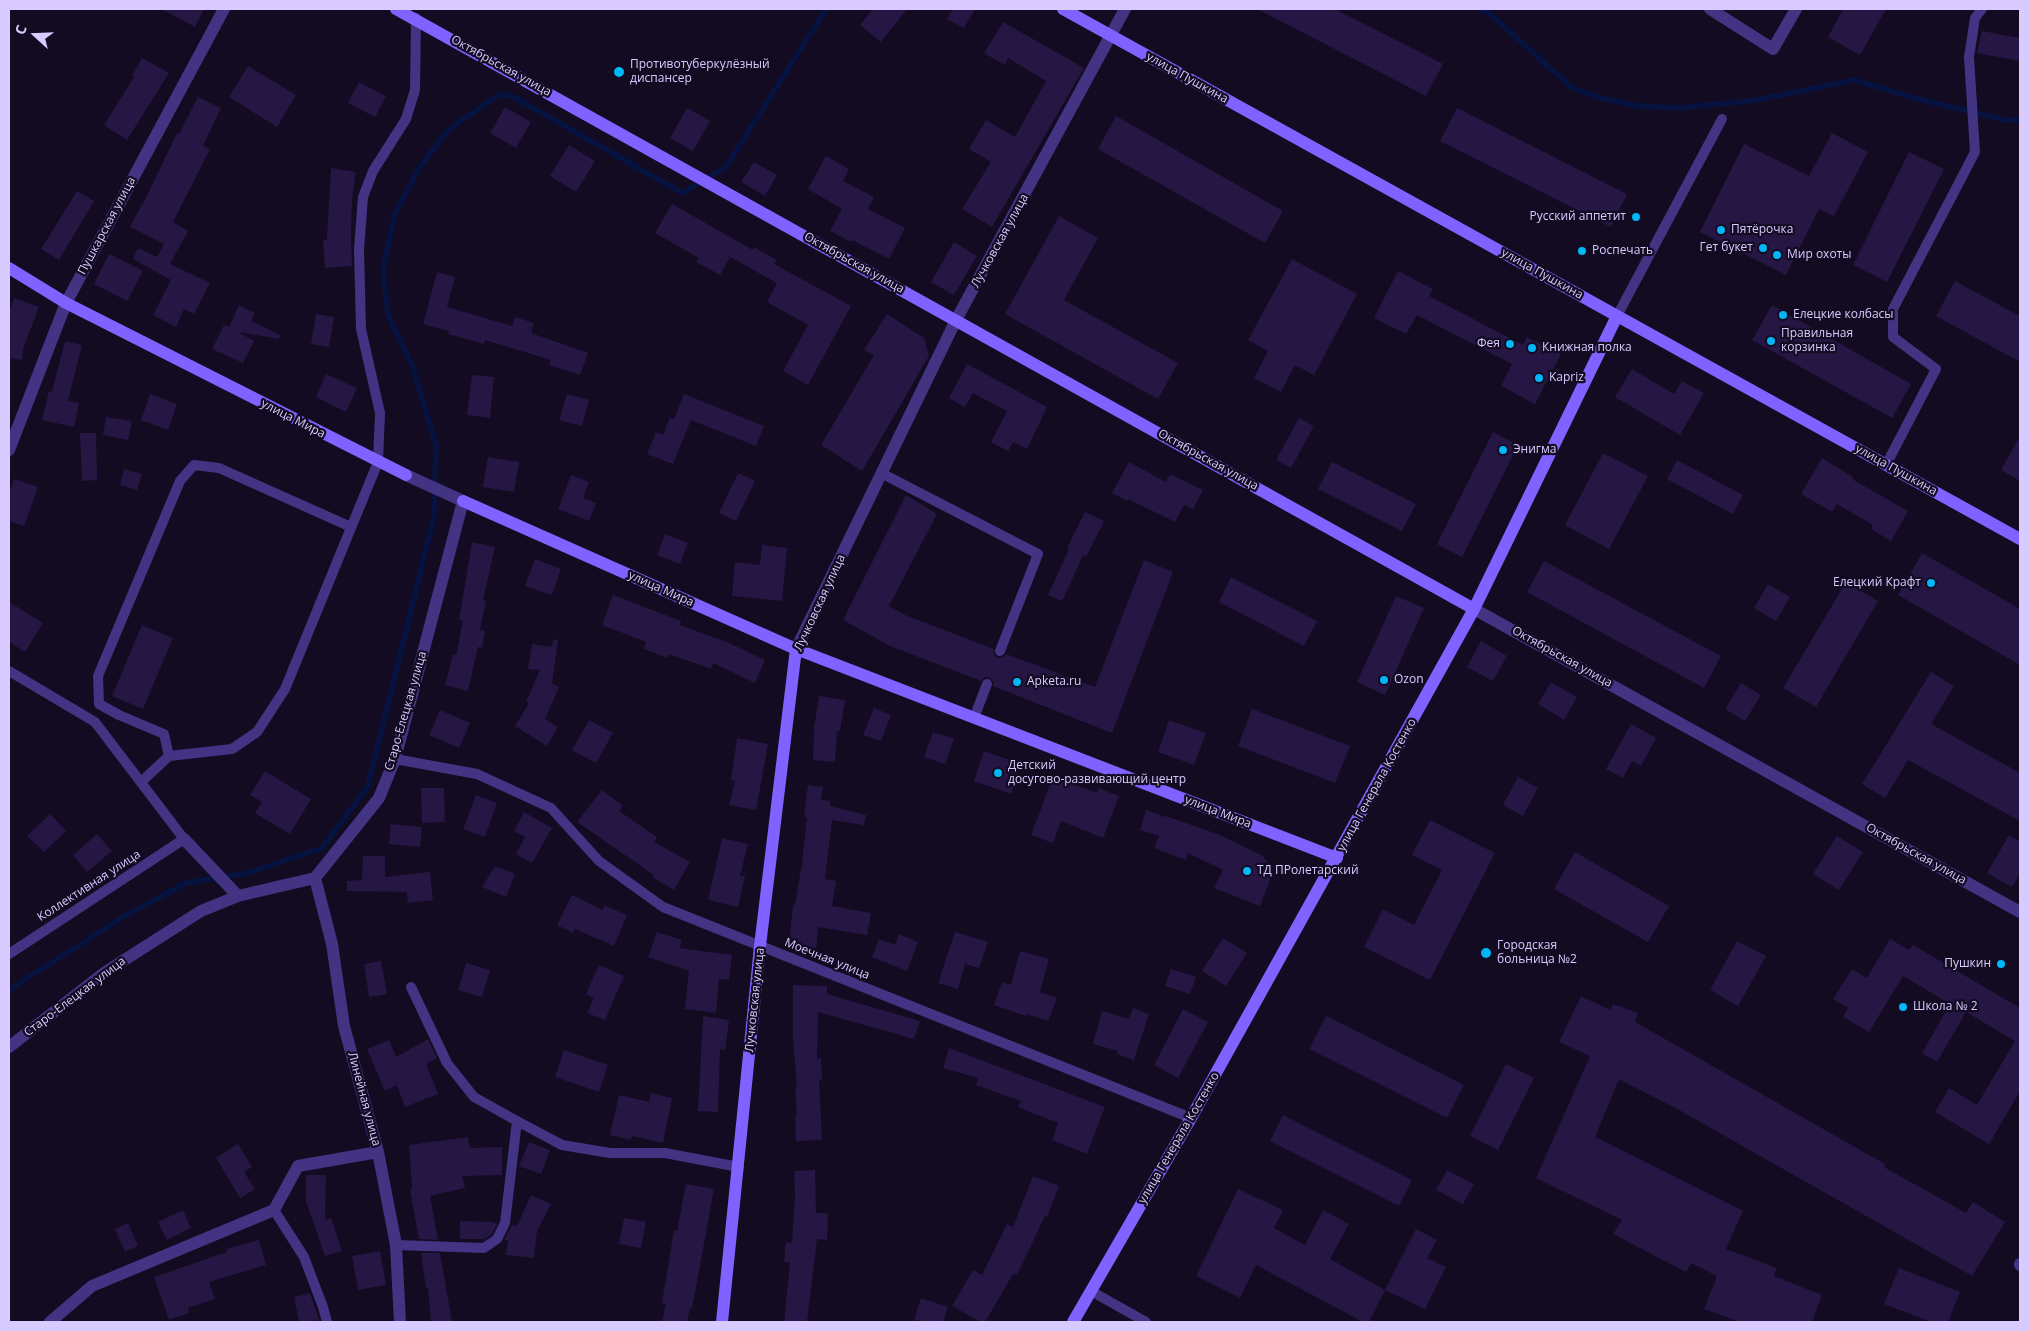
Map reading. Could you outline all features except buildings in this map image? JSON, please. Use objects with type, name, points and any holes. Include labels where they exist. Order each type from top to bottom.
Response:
[{"type":"street","name":"Пушкарская улица","points":[[9,450],[66,303],[224,9]]},
{"type":"street","name":"Октябрьская улица","points":[[396,9],[416,18],[2020,912]]},
{"type":"street","name":"улица Пушкина","points":[[1063,9],[2020,539]]},
{"type":"street","name":"Лучковская улица","points":[[722,1322],[760,946],[796,649],[956,320],[1125,9]]},
{"type":"street","points":[[1710,9],[1773,49],[1796,9]]},
{"type":"street","name":"улица Мира","points":[[9,268],[66,303],[378,462],[796,649],[1337,858]]},
{"type":"street","name":"улица Генерала Костенко","points":[[1073,1322],[1191,1118],[1474,609],[1617,316]]},
{"type":"street","name":"Старо-Елецкая улица","points":[[9,1047],[104,973],[201,911],[238,896],[315,878],[379,798],[395,759],[463,501]]},
{"type":"street","points":[[184,838],[238,896]]},
{"type":"street","name":"Линейная улица","points":[[315,878],[332,944],[344,1026],[378,1152],[396,1245],[400,1322]]},
{"type":"street","points":[[50,1322],[92,1286],[274,1210],[298,1166],[378,1152]]},
{"type":"lane","points":[[1886,465],[1936,369],[1893,337],[1893,309],[1975,152],[1969,57],[1975,18],[1982,9]]},
{"type":"lane","points":[[141,782],[169,756],[232,749],[257,732],[285,689],[378,462],[380,413],[361,329],[359,248],[363,197],[373,171],[406,119],[415,90],[416,18]]},
{"type":"lane","points":[[1617,316],[1722,119]]},
{"type":"lane","points":[[169,756],[164,734],[119,715],[99,704],[98,676],[180,481],[194,465],[219,468],[351,527]]},
{"type":"lane","points":[[881,473],[1038,554],[1000,651]]},
{"type":"lane","points":[[9,671],[95,722],[184,838]]},
{"type":"lane","points":[[974,718],[987,684]]},
{"type":"lane","name":"Моечная улица","points":[[395,759],[476,774],[551,808],[599,861],[663,906],[1191,1118]]},
{"type":"lane","name":"Коллективная улица","points":[[9,954],[184,838]]},
{"type":"lane","points":[[411,987],[447,1063],[474,1097],[517,1121],[562,1145],[610,1152],[665,1153],[738,1167]]},
{"type":"lane","points":[[396,1245],[484,1248],[497,1238],[505,1223],[517,1121]]},
{"type":"lane","points":[[274,1210],[304,1257],[327,1322]]},
{"type":"lane","points":[[1091,1291],[1146,1322]]},
{"type":"waterway","points":[[9,990],[126,915],[186,883],[247,873],[322,848],[368,786],[434,516],[436,445],[412,365],[388,315],[383,270],[395,213],[420,167],[447,131],[499,94],[514,97],[682,193],[726,167],[826,9]]},
{"type":"waterway","points":[[1480,9],[1489,13],[1571,87],[1600,98],[1638,106],[1679,108],[1757,100],[1854,80],[1914,98],[2005,120],[2020,120]]},
{"type":"place","name":"Противотуберкулёзный диспансер","points":[[619,72]]},
{"type":"place","name":"Русский аппетит","points":[[1636,217]]},
{"type":"place","name":"Пятёрочка","points":[[1721,230]]},
{"type":"place","name":"Гет букет","points":[[1763,248]]},
{"type":"place","name":"Роспечать","points":[[1582,251]]},
{"type":"place","name":"Мир охоты","points":[[1777,255]]},
{"type":"place","name":"Елецкие колбасы","points":[[1783,315]]},
{"type":"place","name":"Правильная корзинка","points":[[1771,341]]},
{"type":"place","name":"Фея","points":[[1510,344]]},
{"type":"place","name":"Книжная полка","points":[[1532,348]]},
{"type":"place","name":"Kapriz","points":[[1539,378]]},
{"type":"place","name":"Энигма","points":[[1503,450]]},
{"type":"place","name":"Елецкий Крафт","points":[[1931,583]]},
{"type":"place","name":"Ozon","points":[[1384,680]]},
{"type":"place","name":"Apketa.ru","points":[[1017,682]]},
{"type":"place","name":"Детский досугово-развивающий центр","points":[[998,773]]},
{"type":"place","name":"ТД ПРолетарский","points":[[1247,871]]},
{"type":"place","name":"Городская больница №2","points":[[1486,953]]},
{"type":"place","name":"Пушкин","points":[[2001,964]]},
{"type":"place","name":"Школа № 2","points":[[1903,1007]]}]
